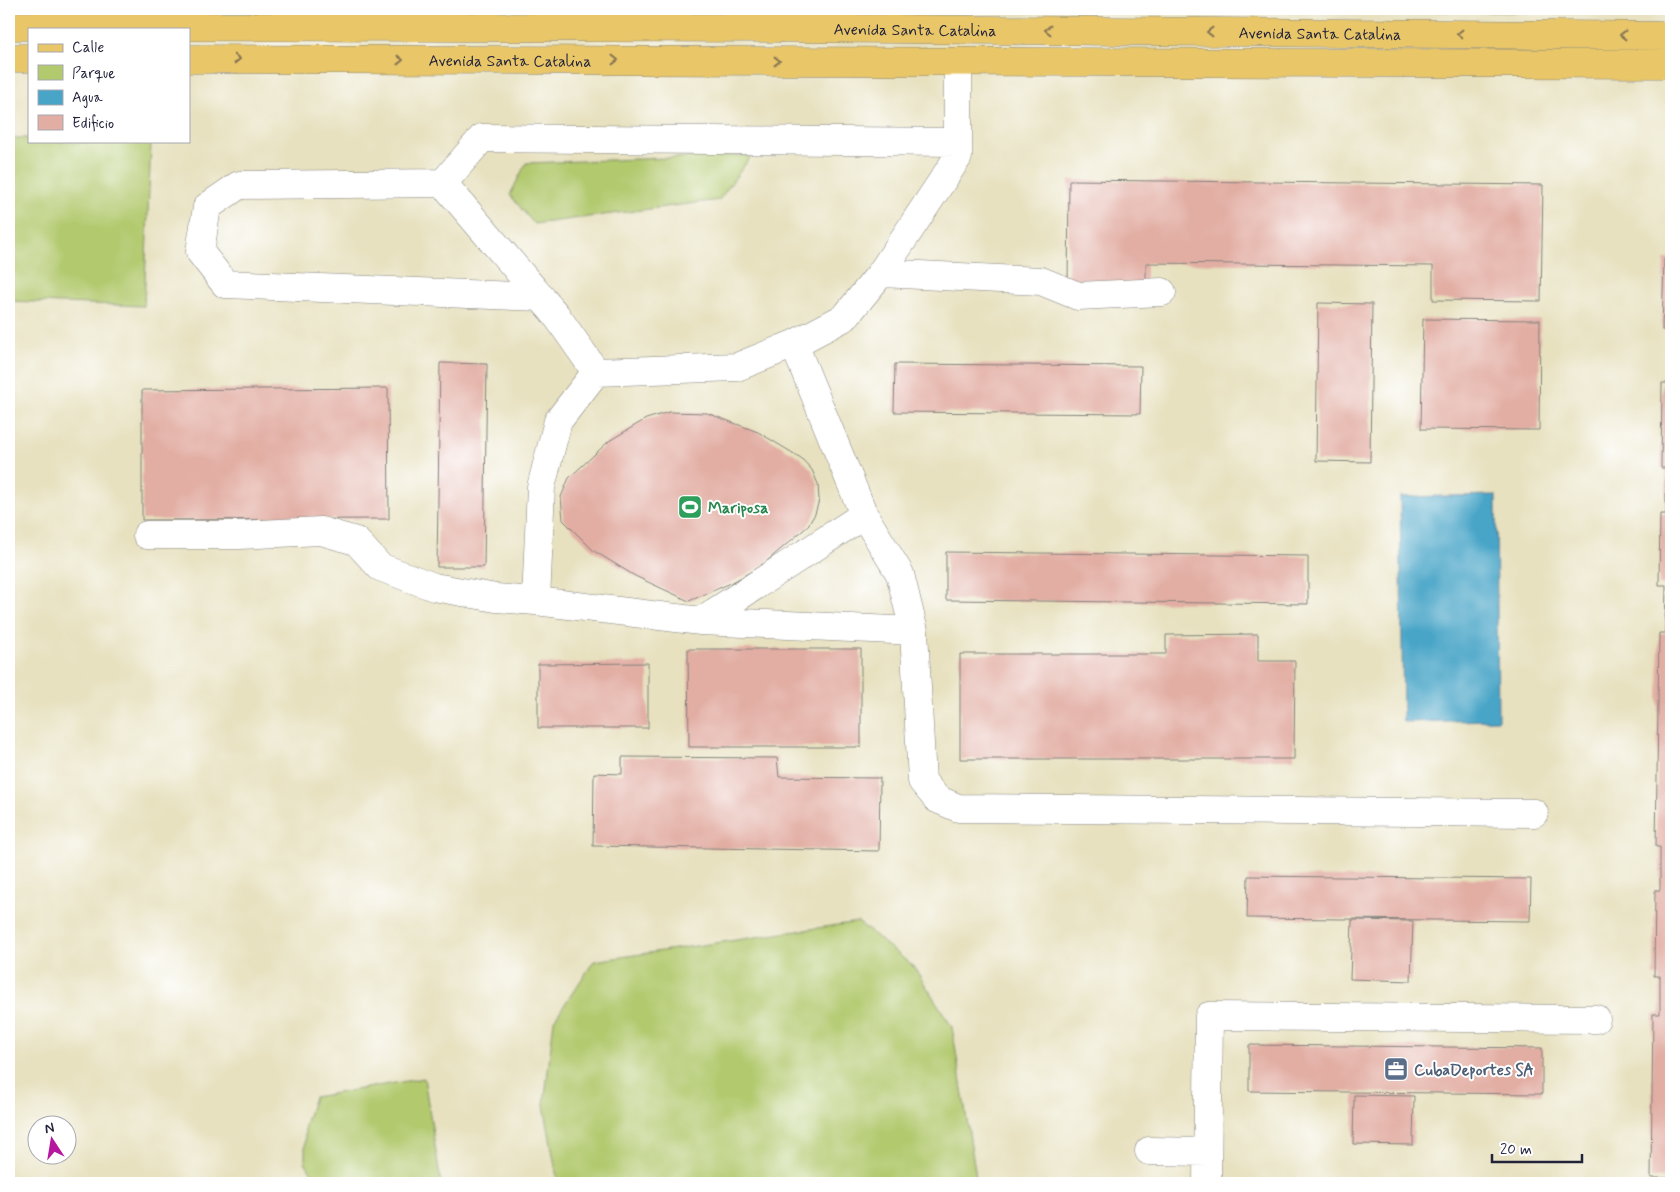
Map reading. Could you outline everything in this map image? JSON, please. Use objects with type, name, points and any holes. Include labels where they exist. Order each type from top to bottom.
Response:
[{"type":"main road","name":"Avenida Santa Catalina","points":[[9,26],[782,19],[1671,36]]},
{"type":"main road","points":[[9,58],[28,58]]},
{"type":"main road","name":"Avenida Santa Catalina","points":[[190,59],[1671,64]]},
{"type":"lane","points":[[596,372],[736,367],[794,344],[845,317],[880,273],[958,157],[958,62]]},
{"type":"lane","points":[[541,297],[225,284],[200,252],[207,206],[239,185],[443,183],[482,138],[958,142]]},
{"type":"lane","points":[[443,183],[556,315],[596,372]]},
{"type":"lane","points":[[880,273],[1041,281],[1078,296],[1162,292]]},
{"type":"lane","points":[[794,344],[864,515],[900,574],[914,631],[922,781],[937,799],[958,808],[1534,813]]},
{"type":"lane","points":[[536,601],[541,487],[558,421],[596,372]]},
{"type":"lane","points":[[701,621],[864,515]]},
{"type":"lane","points":[[148,535],[239,535],[321,531],[356,541],[380,567],[434,587],[496,598],[701,621],[914,631]]},
{"type":"lane","points":[[1207,1183],[1209,1016],[1596,1019]]},
{"type":"lane","points":[[1149,1151],[1207,1152]]},
{"type":"green space","points":[[1067,9],[1671,9],[1671,13]]},
{"type":"green space","points":[[9,138],[28,138],[28,142],[151,143],[144,306],[9,301]]},
{"type":"green space","points":[[752,155],[719,200],[534,224],[510,195],[526,163]]},
{"type":"green space","points":[[858,922],[914,967],[952,1027],[977,1183],[558,1183],[544,1105],[554,1020],[594,961]]},
{"type":"green space","points":[[424,1078],[441,1183],[318,1183],[305,1162],[305,1125],[314,1097]]},
{"type":"water","points":[[1496,495],[1498,720],[1403,722],[1400,497]]},
{"type":"building","points":[[1069,180],[1543,185],[1541,301],[1433,300],[1433,266],[1146,263],[1146,286],[1068,285]]},
{"type":"building","points":[[1664,259],[1671,259],[1671,330],[1662,330]]},
{"type":"building","points":[[1318,303],[1372,304],[1370,462],[1316,461]]},
{"type":"building","points":[[1423,319],[1540,320],[1539,430],[1421,429]]},
{"type":"building","points":[[440,363],[487,364],[484,567],[437,567]]},
{"type":"building","points":[[895,364],[1141,366],[1140,414],[894,412]]},
{"type":"building","points":[[1662,383],[1671,383],[1671,1178],[1651,1178],[1653,1014],[1660,1014],[1660,976],[1654,976],[1655,890],[1660,890],[1660,847],[1656,847],[1659,633],[1665,633],[1666,585],[1659,585],[1660,514],[1666,514],[1666,468],[1661,468]]},
{"type":"building","points":[[388,388],[389,519],[142,520],[142,390]]},
{"type":"building","name":"Mariposa","points":[[669,412],[707,413],[758,432],[801,458],[812,470],[818,484],[819,500],[815,514],[807,527],[761,566],[731,583],[689,601],[635,576],[594,551],[563,520],[561,497],[569,478],[609,441],[646,419]]},
{"type":"building","points":[[946,552],[1308,556],[1308,604],[946,600]]},
{"type":"building","points":[[1258,634],[1258,661],[1295,661],[1294,759],[960,759],[960,654],[1166,654],[1166,635]]},
{"type":"building","points":[[688,649],[861,649],[861,747],[689,747]]},
{"type":"building","points":[[648,663],[648,728],[538,728],[538,664]]},
{"type":"building","points":[[622,757],[777,758],[779,777],[880,778],[879,851],[593,846],[594,773],[622,774]]},
{"type":"building","points":[[1248,876],[1531,879],[1530,921],[1247,918]]},
{"type":"building","points":[[1352,920],[1413,921],[1411,981],[1350,979]]},
{"type":"building","name":"CubaDeportes SA","points":[[1249,1045],[1542,1048],[1542,1094],[1249,1091]]},
{"type":"building","points":[[1354,1095],[1414,1096],[1413,1145],[1353,1144]]},
{"type":"place","name":"Mariposa","points":[[690,507]]},
{"type":"place","name":"CubaDeportes SA","points":[[1396,1069]]}]
